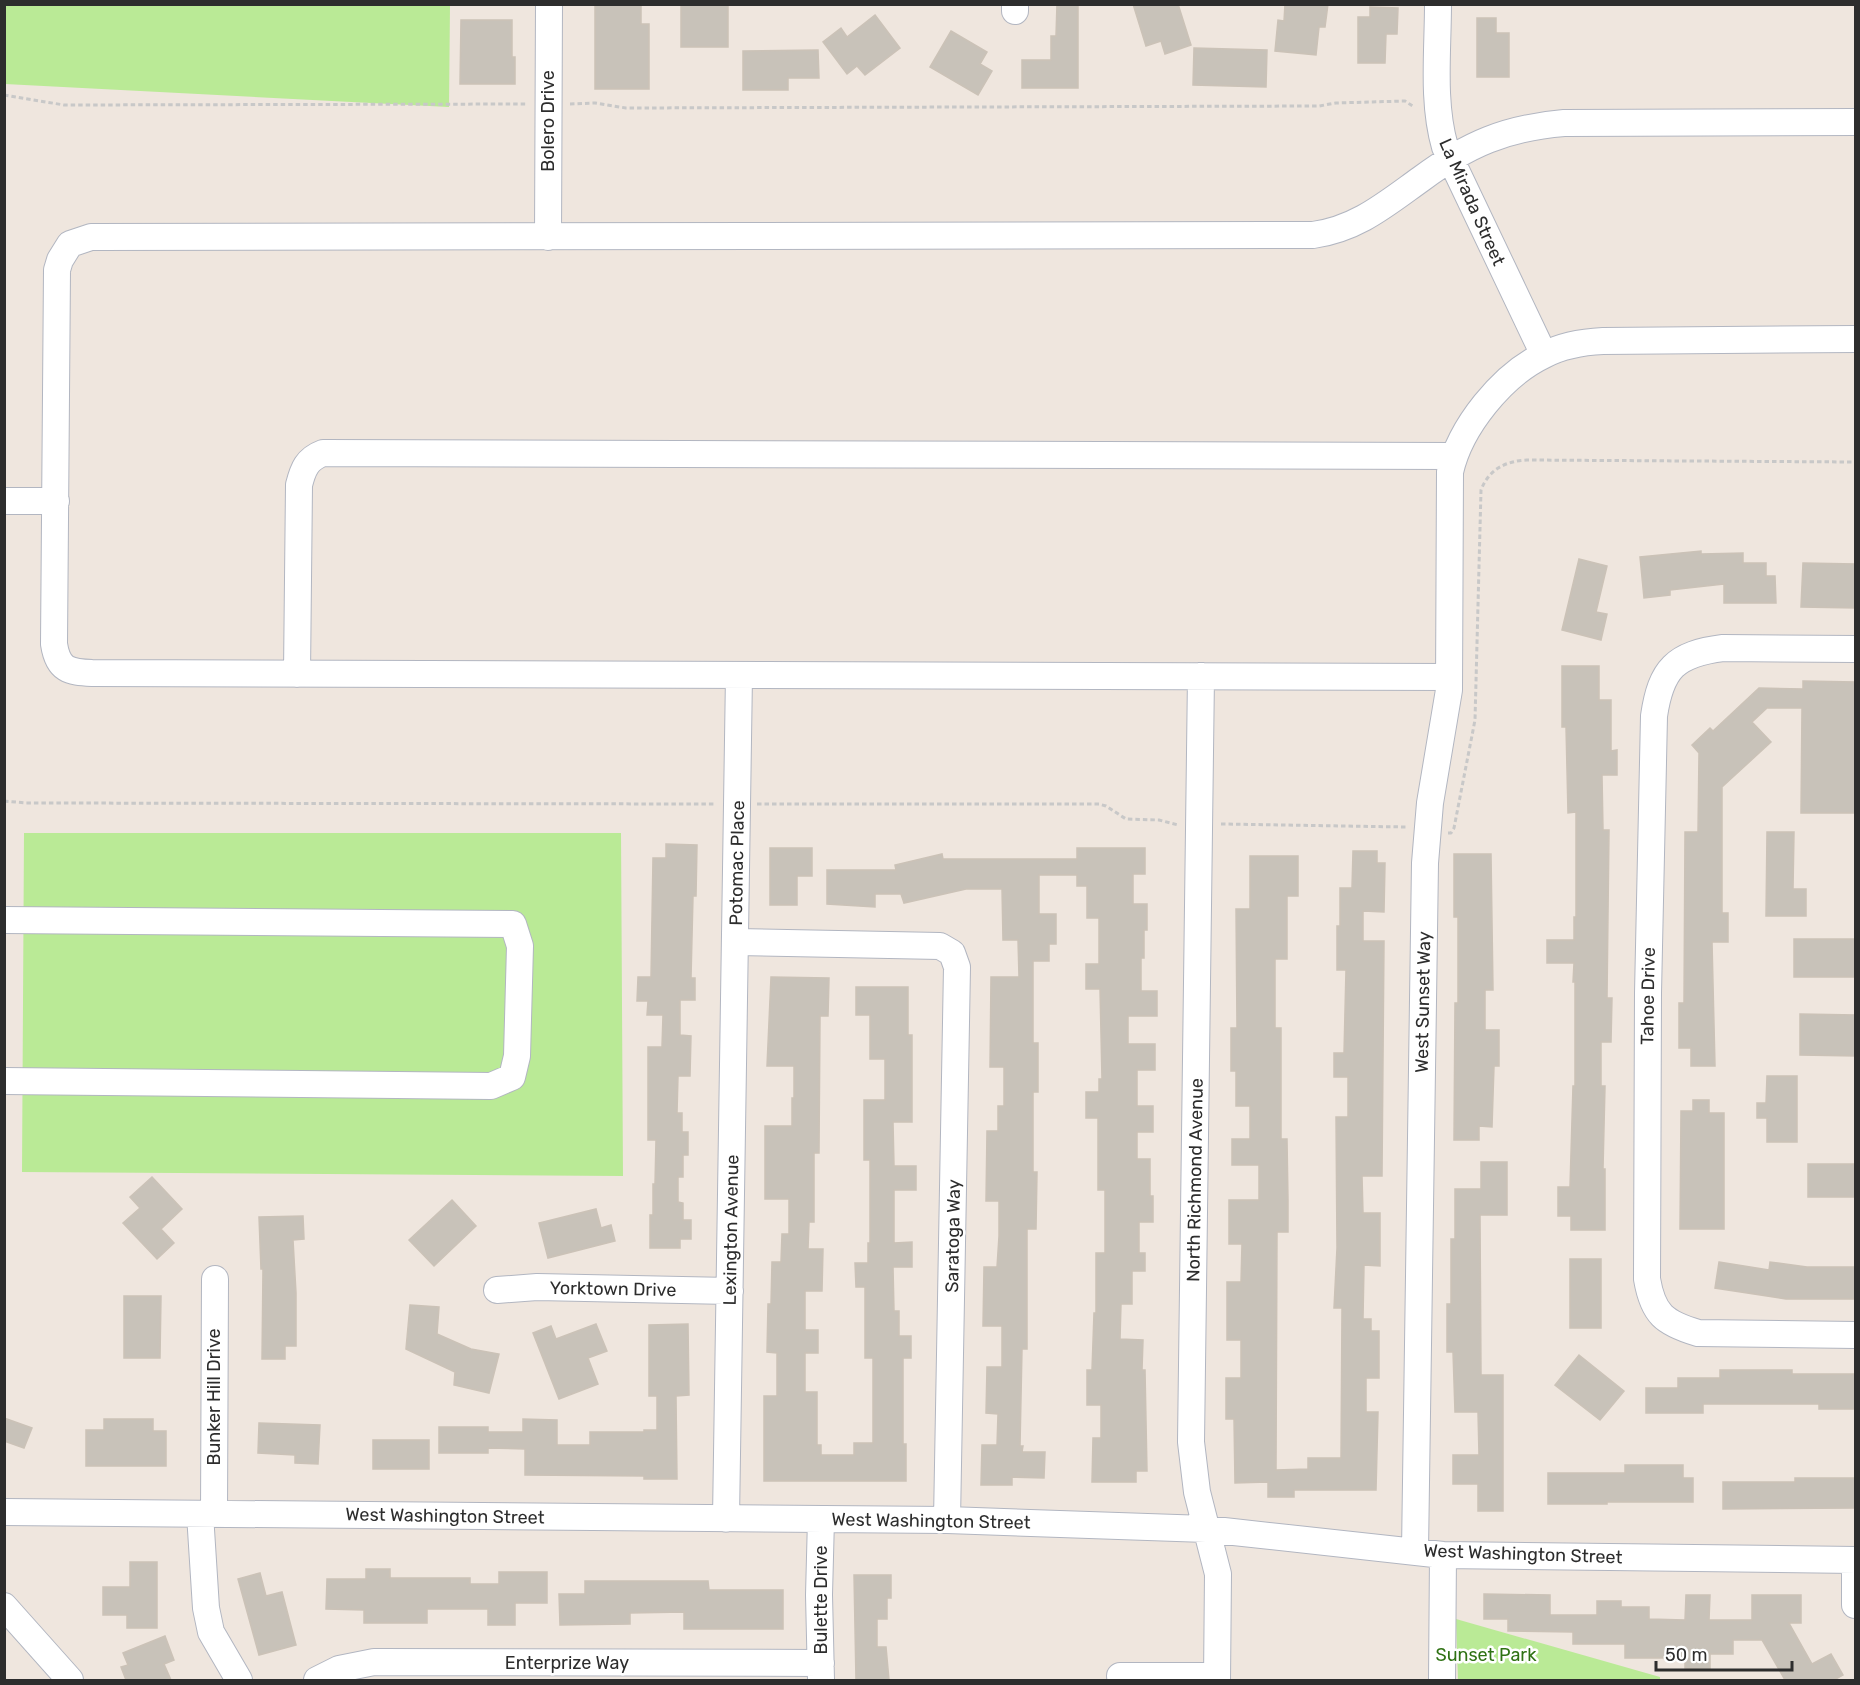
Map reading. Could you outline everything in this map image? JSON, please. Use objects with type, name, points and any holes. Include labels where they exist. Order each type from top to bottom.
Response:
[{"type":"street","name":"Bolero Drive","points":[[548,237],[549,4]]},
{"type":"street","name":"La Mirada Street","points":[[1438,4],[1441,132],[1450,160],[1544,355]]},
{"type":"street","points":[[1449,677],[92,673],[70,670],[64,668],[57,659],[54,644],[57,270],[70,244],[91,237],[1313,235],[1331,233],[1363,220],[1450,160],[1493,136],[1508,131],[1544,125],[1856,122]]},
{"type":"street","points":[[297,674],[300,485],[306,464],[313,457],[323,453],[1453,456],[1467,430],[1488,401],[1516,373],[1561,347],[1588,341],[1856,339]]},
{"type":"street","name":"West Sunset Way","points":[[1415,1551],[1426,831],[1447,712],[1450,472],[1453,456]]},
{"type":"street","points":[[4,501],[56,501]]},
{"type":"street","name":"Tahoe Drive","points":[[1856,649],[1723,648],[1702,651],[1684,658],[1671,667],[1657,698],[1654,716],[1648,993],[1647,1243],[1647,1279],[1650,1299],[1662,1317],[1678,1328],[1698,1333],[1856,1335]]},
{"type":"street","name":"Potomac Place","points":[[739,675],[736,942],[940,946],[952,953]]},
{"type":"street","name":"North Richmond Avenue","points":[[1201,676],[1191,1442],[1197,1492],[1218,1574],[1217,1678]]},
{"type":"street","points":[[4,920],[513,924],[520,946],[517,1056],[512,1077],[491,1086],[4,1081]]},
{"type":"street","name":"Lexington Avenue","points":[[726,1518],[736,942]]},
{"type":"street","name":"Saratoga Way","points":[[947,1520],[957,967],[952,953]]},
{"type":"street","name":"Bunker Hill Drive","points":[[215,1279],[206,1608],[211,1632],[239,1680]]},
{"type":"street","name":"Yorktown Drive","points":[[497,1290],[537,1287],[730,1291]]},
{"type":"street","name":"West Washington Street","points":[[4,1512],[947,1520],[1206,1529],[1443,1555],[1855,1560]]},
{"type":"street","name":"Bulette Drive","points":[[821,1519],[819,1594],[821,1672]]},
{"type":"street","points":[[1442,1680],[1443,1555]]},
{"type":"street","points":[[1855,1560],[1855,1605]]},
{"type":"street","points":[[4,1606],[70,1680]]},
{"type":"street","name":"Enterprize Way","points":[[317,1680],[339,1669],[375,1662],[821,1672]]},
{"type":"street","points":[[1119,1676],[1217,1678]]},
{"type":"path","points":[[4,95],[64,105],[531,104]]},
{"type":"path","points":[[566,105],[595,103],[626,108],[1201,107],[1318,106],[1336,103],[1405,101],[1414,107]]},
{"type":"path","points":[[4,801],[26,803],[1099,804],[1126,819],[1159,820],[1175,825],[1403,826],[1444,834],[1451,833],[1454,828],[1476,706],[1481,490],[1488,477],[1497,468],[1512,461],[1527,460],[1856,462]]},
{"type":"green space","points":[[4,5],[450,5],[449,107],[5,84]]},
{"type":"green space","points":[[24,833],[621,833],[623,1176],[22,1172]]},
{"type":"green space","name":"Sunset Park","points":[[1456,1619],[1660,1677],[1660,1680],[1458,1680]]},
{"type":"building","points":[[595,4],[641,4],[641,24],[649,24],[649,89],[595,89]]},
{"type":"building","points":[[681,4],[728,4],[728,47],[681,47]]},
{"type":"building","points":[[1057,4],[1078,4],[1078,88],[1022,88],[1022,60],[1051,60],[1051,36],[1056,36]]},
{"type":"building","points":[[1133,4],[1178,4],[1191,45],[1165,54],[1161,41],[1146,46]]},
{"type":"building","points":[[1285,4],[1328,4],[1325,27],[1319,27],[1316,55],[1275,51],[1278,20],[1284,21]]},
{"type":"building","points":[[1370,7],[1398,8],[1397,34],[1386,34],[1385,63],[1358,63],[1358,17],[1370,17]]},
{"type":"building","points":[[875,15],[900,48],[865,75],[857,66],[847,74],[823,42],[841,28],[847,37]]},
{"type":"building","points":[[1477,18],[1496,18],[1496,33],[1509,33],[1509,77],[1477,77]]},
{"type":"building","points":[[461,20],[512,20],[515,84],[460,84]]},
{"type":"building","points":[[951,31],[987,52],[980,64],[992,71],[978,95],[930,67]]},
{"type":"building","points":[[1194,48],[1267,50],[1266,87],[1193,85]]},
{"type":"building","points":[[818,50],[819,78],[788,78],[788,90],[743,90],[743,51]]},
{"type":"building","points":[[1701,551],[1701,554],[1743,553],[1743,563],[1766,563],[1766,576],[1775,576],[1776,603],[1724,603],[1724,584],[1670,590],[1670,595],[1644,598],[1640,557]]},
{"type":"building","points":[[1579,559],[1607,566],[1596,612],[1607,614],[1601,640],[1562,630]]},
{"type":"building","points":[[1803,563],[1856,564],[1856,608],[1801,607]]},
{"type":"building","points":[[1562,666],[1599,666],[1599,700],[1611,700],[1611,751],[1617,750],[1617,775],[1602,775],[1603,830],[1609,830],[1607,998],[1612,998],[1611,1042],[1601,1042],[1601,1086],[1605,1086],[1603,1169],[1605,1169],[1605,1230],[1571,1230],[1571,1216],[1558,1216],[1558,1187],[1570,1187],[1573,1086],[1575,1086],[1574,963],[1547,963],[1547,940],[1574,940],[1574,917],[1576,917],[1576,812],[1568,813],[1566,727],[1562,727]]},
{"type":"building","points":[[1803,681],[1856,682],[1856,813],[1801,813],[1802,708],[1767,708],[1752,722],[1771,742],[1722,787],[1722,913],[1728,913],[1728,942],[1712,942],[1715,1066],[1691,1066],[1691,1048],[1679,1048],[1679,1003],[1684,1003],[1685,832],[1698,832],[1699,753],[1692,745],[1710,728],[1713,731],[1759,688],[1803,689]]},
{"type":"building","points":[[1767,832],[1794,832],[1793,889],[1806,889],[1806,916],[1766,916]]},
{"type":"building","points":[[666,844],[697,845],[691,978],[695,978],[695,1000],[680,1000],[680,1035],[691,1036],[690,1076],[678,1076],[677,1113],[682,1113],[682,1132],[688,1132],[688,1155],[683,1155],[683,1177],[678,1177],[678,1202],[683,1203],[683,1220],[691,1220],[691,1239],[680,1239],[680,1248],[650,1248],[650,1215],[653,1215],[656,1140],[648,1140],[648,1047],[662,1047],[663,1015],[647,1015],[648,1001],[637,1001],[638,977],[651,977],[653,858],[666,858]]},
{"type":"building","points":[[770,848],[812,848],[812,876],[797,876],[797,905],[770,905]]},
{"type":"building","points":[[1077,848],[1145,848],[1145,874],[1133,874],[1133,904],[1147,904],[1144,958],[1141,958],[1141,991],[1157,991],[1157,1016],[1128,1016],[1128,1044],[1155,1044],[1155,1070],[1137,1070],[1137,1106],[1153,1106],[1153,1132],[1137,1132],[1137,1159],[1150,1159],[1153,1222],[1139,1222],[1139,1253],[1145,1253],[1145,1271],[1132,1271],[1132,1304],[1121,1304],[1120,1339],[1143,1340],[1142,1370],[1145,1370],[1147,1471],[1136,1471],[1136,1482],[1092,1482],[1093,1438],[1101,1438],[1101,1405],[1087,1405],[1087,1370],[1092,1370],[1094,1313],[1096,1313],[1096,1253],[1105,1253],[1105,1190],[1098,1190],[1098,1118],[1086,1118],[1086,1092],[1099,1092],[1099,1079],[1102,1079],[1100,989],[1086,989],[1086,964],[1099,964],[1099,918],[1087,918],[1087,886],[1077,886],[1077,875],[1039,875],[1039,914],[1056,914],[1056,944],[1049,944],[1049,961],[1033,961],[1033,1043],[1038,1043],[1038,1092],[1033,1092],[1033,1172],[1037,1172],[1036,1229],[1027,1229],[1027,1349],[1022,1349],[1020,1446],[1023,1446],[1022,1452],[1045,1452],[1044,1478],[1012,1477],[1012,1485],[981,1485],[982,1445],[997,1445],[998,1414],[986,1413],[987,1367],[1002,1367],[1002,1326],[983,1326],[984,1267],[997,1267],[999,1236],[999,1201],[986,1201],[987,1131],[998,1131],[998,1106],[1004,1106],[1004,1067],[990,1067],[991,977],[1019,977],[1018,940],[1003,940],[1002,889],[966,889],[904,903],[901,894],[875,894],[875,907],[827,904],[827,870],[896,870],[895,865],[942,854],[943,859],[1077,859]]},
{"type":"building","points":[[1353,851],[1377,851],[1377,863],[1385,863],[1384,912],[1363,911],[1363,941],[1384,941],[1382,1176],[1362,1176],[1363,1213],[1380,1213],[1380,1266],[1364,1265],[1363,1319],[1371,1319],[1371,1331],[1379,1331],[1379,1378],[1366,1378],[1366,1412],[1378,1412],[1376,1490],[1294,1490],[1294,1497],[1268,1497],[1268,1482],[1235,1483],[1234,1419],[1226,1419],[1226,1378],[1241,1378],[1241,1340],[1227,1340],[1227,1282],[1241,1282],[1242,1244],[1229,1244],[1229,1200],[1259,1200],[1259,1165],[1232,1165],[1232,1139],[1250,1139],[1250,1106],[1236,1106],[1236,1071],[1231,1071],[1231,1028],[1237,1028],[1236,909],[1250,909],[1250,856],[1298,856],[1298,896],[1287,896],[1287,959],[1275,959],[1275,1028],[1281,1028],[1281,1139],[1287,1139],[1288,1200],[1288,1232],[1277,1232],[1276,1470],[1308,1469],[1308,1458],[1341,1458],[1342,1308],[1334,1308],[1337,1248],[1336,1117],[1348,1117],[1348,1077],[1334,1077],[1334,1053],[1344,1053],[1346,970],[1337,970],[1337,926],[1340,926],[1340,888],[1352,888]]},
{"type":"building","points":[[1454,854],[1491,854],[1493,990],[1485,990],[1485,1030],[1499,1030],[1499,1066],[1494,1066],[1492,1127],[1479,1126],[1479,1140],[1454,1140],[1458,917],[1454,917]]},
{"type":"building","points":[[1794,939],[1856,939],[1856,977],[1794,977]]},
{"type":"building","points":[[771,977],[829,978],[828,1016],[820,1016],[819,1153],[814,1153],[814,1222],[809,1222],[808,1249],[823,1249],[822,1291],[805,1291],[805,1330],[818,1330],[818,1353],[805,1353],[805,1392],[817,1392],[817,1445],[821,1445],[821,1455],[854,1455],[854,1443],[873,1443],[873,1358],[865,1358],[865,1287],[856,1287],[855,1263],[868,1263],[868,1243],[870,1243],[870,1160],[864,1160],[864,1100],[885,1100],[885,1059],[870,1059],[870,1015],[856,1015],[856,987],[908,987],[908,1035],[912,1035],[912,1122],[893,1122],[894,1166],[916,1166],[916,1190],[894,1190],[894,1243],[912,1242],[912,1267],[893,1267],[894,1311],[899,1311],[899,1336],[911,1336],[911,1358],[903,1358],[903,1444],[906,1444],[906,1481],[764,1481],[764,1396],[777,1396],[777,1353],[767,1352],[772,1262],[781,1262],[782,1234],[789,1234],[789,1199],[765,1199],[765,1126],[792,1126],[792,1098],[794,1098],[794,1066],[767,1066]]},
{"type":"building","points":[[1800,1014],[1856,1015],[1856,1056],[1800,1055]]},
{"type":"building","points":[[1767,1076],[1797,1076],[1797,1142],[1767,1142],[1767,1118],[1757,1118],[1757,1103],[1766,1103]]},
{"type":"building","points":[[1693,1100],[1709,1100],[1709,1113],[1724,1113],[1724,1229],[1680,1229],[1681,1111],[1693,1111]]},
{"type":"building","points":[[1481,1162],[1507,1162],[1507,1215],[1480,1215],[1481,1375],[1503,1375],[1503,1511],[1478,1511],[1478,1484],[1453,1484],[1453,1455],[1479,1455],[1478,1412],[1455,1412],[1453,1352],[1447,1352],[1447,1304],[1451,1304],[1451,1239],[1455,1239],[1455,1189],[1481,1189]]},
{"type":"building","points":[[1808,1164],[1856,1164],[1856,1197],[1808,1197]]},
{"type":"building","points":[[152,1177],[182,1209],[161,1229],[174,1243],[157,1259],[123,1223],[140,1208],[130,1197]]},
{"type":"building","points":[[452,1200],[476,1226],[434,1266],[409,1240]]},
{"type":"building","points":[[596,1209],[601,1228],[611,1225],[615,1241],[548,1258],[539,1223]]},
{"type":"building","points":[[303,1216],[304,1239],[293,1240],[296,1346],[285,1346],[285,1359],[262,1359],[263,1269],[261,1269],[259,1217]]},
{"type":"building","points":[[1570,1259],[1601,1259],[1601,1328],[1570,1328]]},
{"type":"building","points":[[1719,1262],[1769,1270],[1770,1262],[1807,1267],[1856,1267],[1856,1299],[1786,1299],[1715,1288]]},
{"type":"building","points":[[124,1296],[161,1296],[160,1358],[124,1358]]},
{"type":"building","points":[[410,1305],[439,1307],[437,1334],[471,1349],[499,1354],[489,1393],[454,1385],[455,1372],[406,1349]]},
{"type":"building","points":[[596,1324],[607,1351],[588,1358],[598,1384],[559,1399],[533,1333],[551,1326],[556,1339]]},
{"type":"building","points":[[688,1324],[689,1395],[676,1396],[677,1479],[644,1479],[644,1476],[525,1475],[525,1449],[488,1448],[488,1453],[439,1453],[439,1427],[488,1427],[488,1432],[523,1432],[523,1419],[557,1420],[557,1445],[590,1445],[590,1432],[657,1430],[657,1396],[649,1396],[649,1325]]},
{"type":"building","points":[[1579,1355],[1624,1391],[1600,1420],[1555,1385]]},
{"type":"building","points":[[1720,1370],[1792,1370],[1792,1374],[1856,1374],[1856,1409],[1819,1409],[1819,1404],[1703,1404],[1703,1413],[1646,1413],[1646,1388],[1678,1388],[1678,1378],[1720,1378]]},
{"type":"building","points":[[4,1418],[32,1428],[24,1448],[4,1441]]},
{"type":"building","points":[[104,1419],[153,1419],[153,1431],[166,1431],[166,1466],[86,1466],[86,1430],[104,1430]]},
{"type":"building","points":[[259,1423],[320,1425],[318,1464],[295,1463],[295,1455],[258,1453]]},
{"type":"building","points":[[373,1440],[429,1440],[429,1469],[373,1469]]},
{"type":"building","points":[[1625,1465],[1683,1465],[1683,1478],[1693,1478],[1693,1502],[1548,1504],[1548,1473],[1625,1473]]},
{"type":"building","points":[[1795,1478],[1856,1478],[1856,1508],[1723,1509],[1723,1482],[1795,1482]]},
{"type":"building","points":[[130,1562],[157,1562],[157,1628],[127,1628],[127,1615],[103,1615],[103,1587],[130,1587]]},
{"type":"building","points":[[366,1569],[390,1569],[390,1578],[470,1578],[470,1584],[499,1584],[499,1572],[547,1572],[547,1603],[515,1603],[515,1625],[488,1625],[488,1609],[427,1609],[427,1623],[364,1623],[364,1610],[326,1609],[327,1579],[366,1579]]},
{"type":"building","points":[[260,1573],[266,1596],[282,1592],[296,1645],[259,1655],[238,1579]]},
{"type":"building","points":[[854,1575],[891,1575],[891,1598],[887,1598],[887,1619],[877,1619],[877,1647],[886,1647],[889,1680],[856,1680]]},
{"type":"building","points":[[585,1581],[708,1581],[709,1590],[783,1590],[783,1629],[684,1629],[684,1612],[630,1613],[630,1624],[560,1625],[559,1594],[585,1594]]},
{"type":"building","points":[[1484,1594],[1550,1595],[1550,1615],[1597,1615],[1597,1601],[1621,1601],[1621,1607],[1649,1607],[1649,1619],[1685,1620],[1686,1595],[1710,1595],[1709,1620],[1752,1620],[1752,1595],[1801,1595],[1801,1623],[1789,1623],[1812,1664],[1831,1654],[1843,1675],[1834,1680],[1785,1680],[1762,1640],[1733,1640],[1733,1654],[1710,1654],[1710,1669],[1685,1668],[1685,1658],[1625,1658],[1625,1644],[1573,1644],[1573,1632],[1508,1631],[1508,1619],[1484,1619]]},
{"type":"building","points":[[165,1636],[174,1660],[164,1664],[171,1680],[126,1680],[121,1667],[128,1665],[123,1653]]}]
